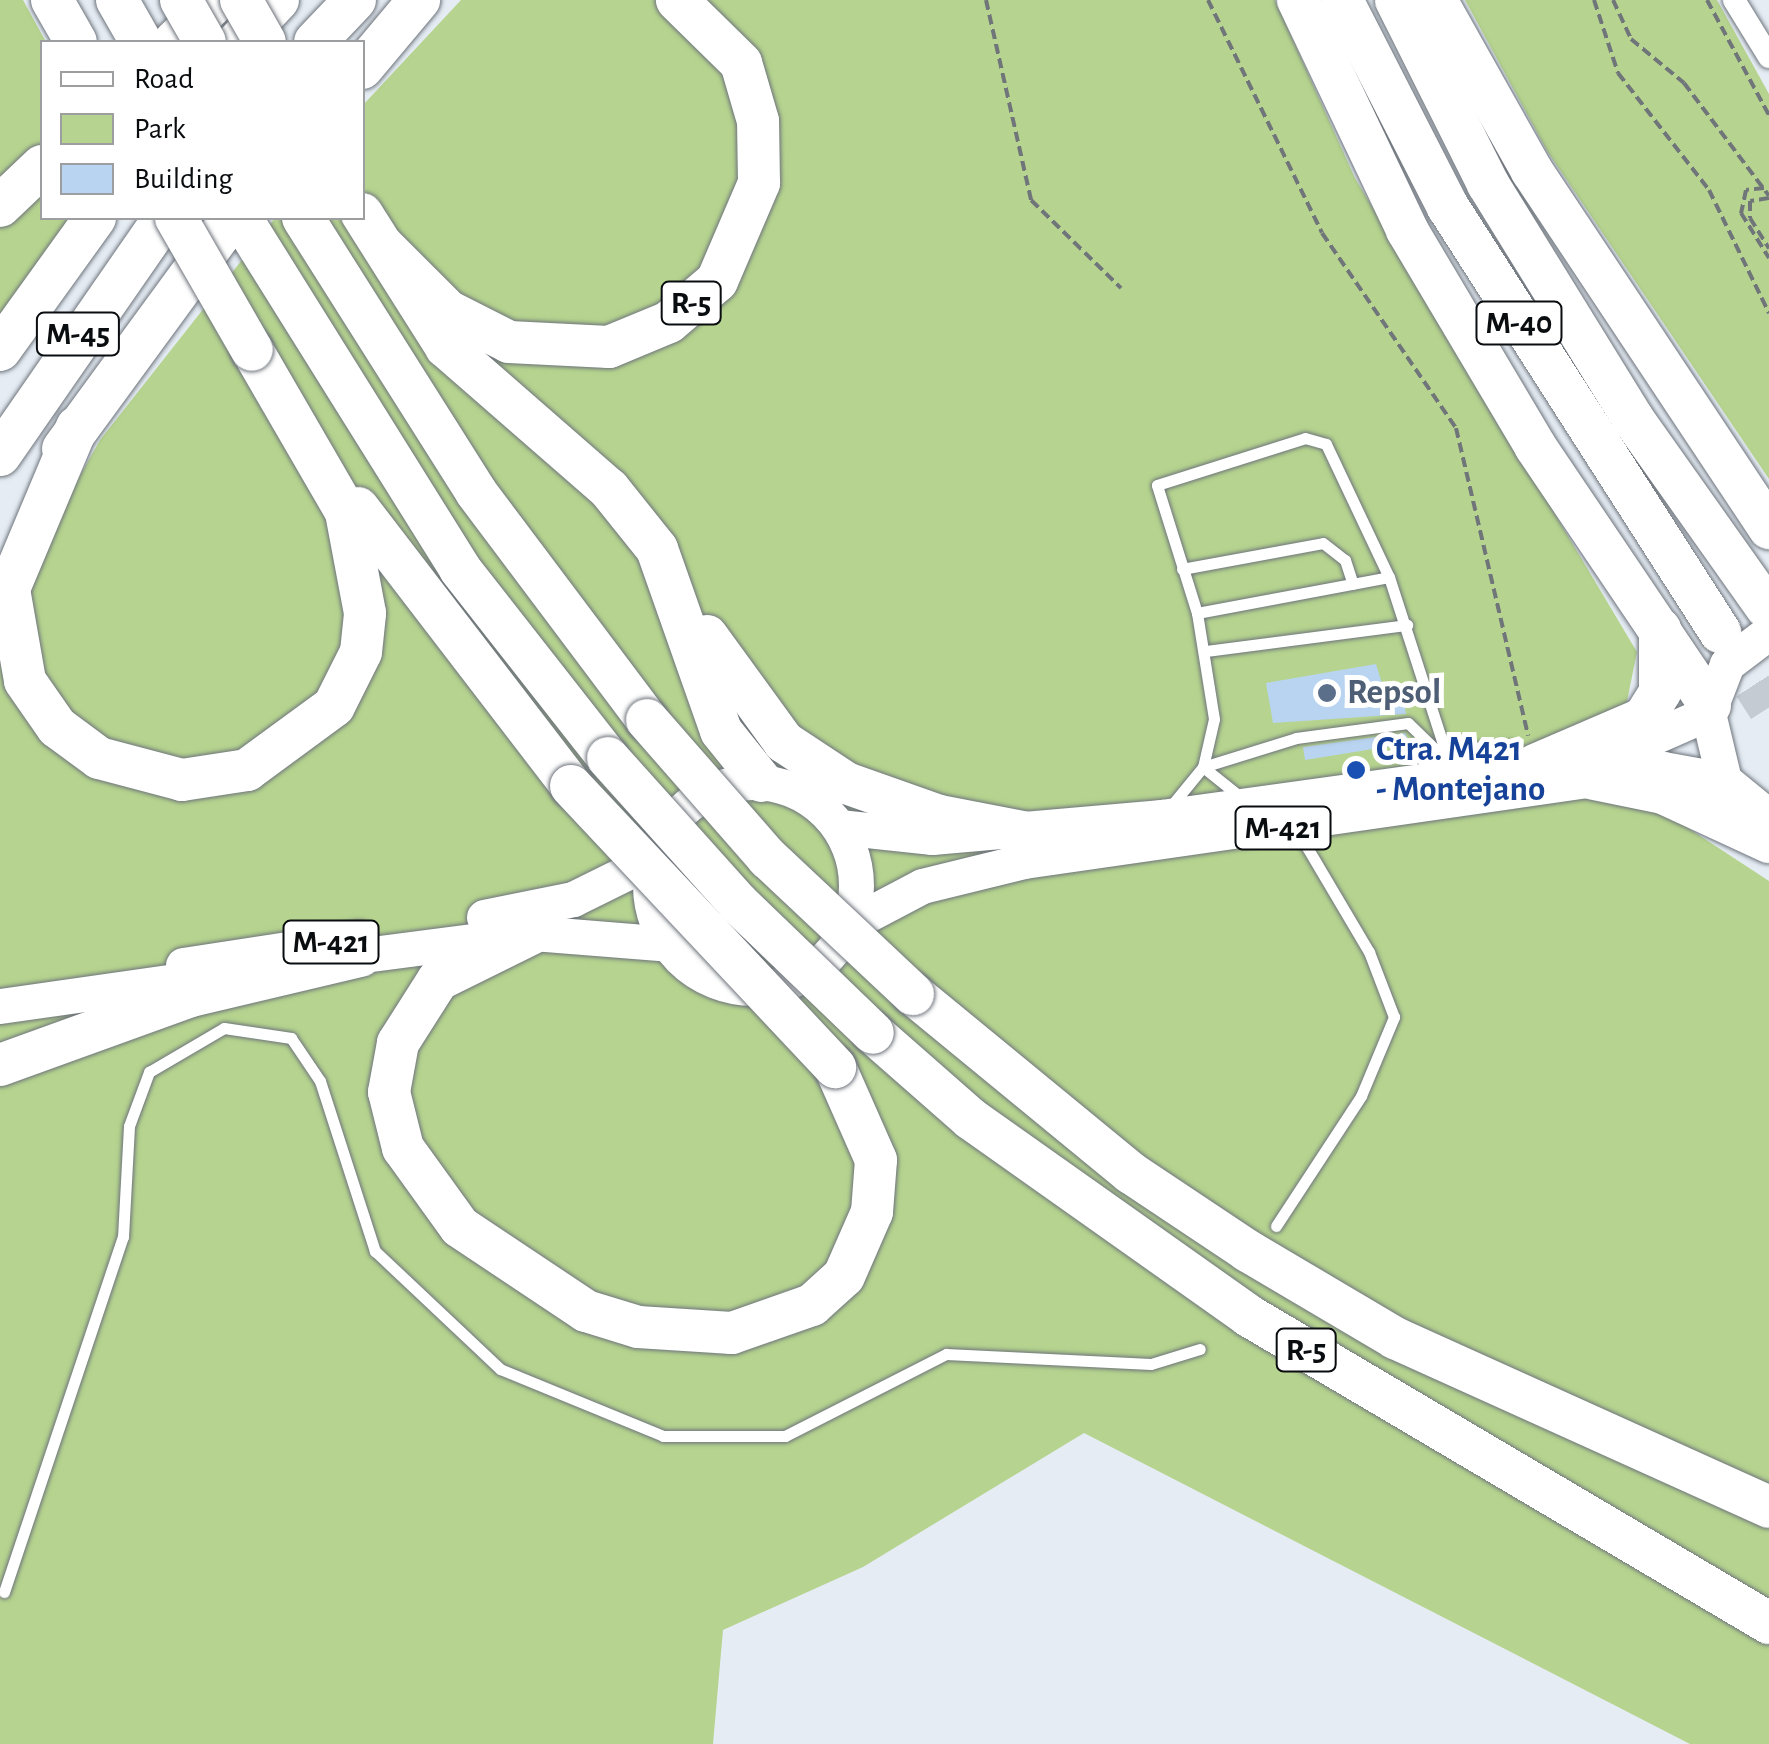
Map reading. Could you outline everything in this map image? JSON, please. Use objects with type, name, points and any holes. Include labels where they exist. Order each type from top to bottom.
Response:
[{"type":"highway","points":[[117,0],[140,40]]},
{"type":"highway","points":[[181,0],[204,40]]},
{"type":"highway","points":[[176,40],[217,0]]},
{"type":"highway","points":[[241,0],[264,40]]},
{"type":"highway","points":[[240,40],[278,0]]},
{"type":"highway","points":[[317,40],[355,0]]},
{"type":"highway","points":[[371,59],[419,0]]},
{"type":"highway","points":[[371,59],[452,0]]},
{"type":"highway","name":"R-5","points":[[370,225],[448,311],[509,342],[609,347],[669,322],[717,281],[759,183],[758,121],[741,63],[677,0]]},
{"type":"highway","points":[[1298,0],[1408,230],[1535,446],[1659,624],[1709,709]]},
{"type":"highway","name":"M-40","points":[[1342,0],[1448,207],[1720,632]]},
{"type":"highway","name":"M-40","points":[[1396,0],[1488,184],[1633,419],[1767,620]]},
{"type":"highway","points":[[1436,0],[1532,171],[1769,528]]},
{"type":"highway","points":[[0,206],[40,168]]},
{"type":"highway","name":"M-45","points":[[0,350],[94,220]]},
{"type":"highway","name":"M-45","points":[[0,455],[163,220]]},
{"type":"highway","points":[[77,427],[9,589],[25,681],[56,727],[99,758],[182,780],[248,770],[334,706],[361,652],[366,613],[346,512],[177,220]]},
{"type":"highway","name":"M-45","points":[[0,552],[77,427],[231,220]]},
{"type":"highway","name":"R-5","points":[[241,220],[292,307],[460,569],[608,758],[738,903],[873,1033],[971,1118],[1249,1316],[1769,1623]]},
{"type":"highway","name":"R-5","points":[[370,225],[446,347],[610,489],[658,549],[735,683],[784,742],[892,802],[1028,832]]},
{"type":"highway","name":"R-5","points":[[313,236],[476,492],[647,720],[768,858],[913,994],[1131,1173],[1264,1260],[1395,1338],[1769,1507]]},
{"type":"highway","points":[[252,350],[377,538],[571,786],[835,1066],[876,1160],[872,1212],[844,1276],[812,1305],[732,1333],[638,1326],[586,1312],[460,1227],[403,1148],[388,1092],[406,1025],[438,980],[533,933]]},
{"type":"highway","name":"R-5","points":[[658,549],[720,731],[761,782]]},
{"type":"highway","points":[[1535,765],[1644,718],[1660,692],[1659,624]]},
{"type":"highway","points":[[1594,779],[1663,793],[1768,824]]},
{"type":"highway","points":[[0,1065],[191,996],[360,956]]},
{"type":"main road","points":[[1767,620],[1727,664],[1709,709],[1724,780],[1768,824]]},
{"type":"main road","name":"M-421","points":[[840,827],[932,837],[1028,832],[1162,817],[1535,765],[1633,746],[1709,709]]},
{"type":"main road","name":"M-421","points":[[0,1006],[533,933],[668,944],[720,984],[769,986],[805,974],[850,924],[965,874],[1663,769],[1724,780]]},
{"type":"main road","name":"M-421","points":[[0,993],[526,910],[604,888],[652,860],[691,803],[761,782]]},
{"type":"main road","points":[[761,782],[806,795],[840,827],[857,884],[850,924]]},
{"type":"main road","points":[[652,860],[668,944]]},
{"type":"street","points":[[1734,0],[1769,57]]},
{"type":"lane","points":[[1162,817],[1203,768],[1214,719],[1197,613],[1158,499],[1162,476],[1315,438],[1389,577],[1445,750]]},
{"type":"lane","points":[[1182,569],[1323,544],[1346,560],[1353,584]]},
{"type":"lane","points":[[1197,613],[1389,577]]},
{"type":"lane","points":[[1206,652],[1407,625]]},
{"type":"lane","points":[[1203,768],[1296,738],[1408,723],[1445,750],[1512,746],[1535,765]]},
{"type":"lane","points":[[1203,768],[1256,804]]},
{"type":"lane","points":[[1276,1226],[1360,1096],[1394,1017],[1369,952],[1295,827]]},
{"type":"lane","points":[[4,1592],[123,1238],[129,1126],[149,1072],[224,1028],[292,1038],[320,1082],[374,1251],[486,1356],[664,1436],[785,1436],[946,1354],[1151,1364],[1200,1349]]},
{"type":"path","points":[[986,0],[1031,200],[1120,288]]},
{"type":"path","points":[[1208,0],[1322,233],[1456,428],[1535,765]]},
{"type":"path","points":[[1594,0],[1618,73],[1709,190],[1769,313]]},
{"type":"path","points":[[1613,0],[1631,39],[1684,82],[1764,188],[1769,197],[1750,201],[1750,218],[1769,250]]},
{"type":"path","points":[[1707,0],[1768,114]]},
{"type":"path","points":[[1764,188],[1746,190],[1741,213],[1769,258]]},
{"type":"green space","points":[[0,0],[23,0],[45,40],[40,40],[40,220],[73,220],[0,327]]},
{"type":"green space","points":[[461,0],[1275,0],[1355,178],[1637,652],[1627,701],[1685,826],[1769,881],[1769,1744],[1690,1744],[1084,1433],[863,1567],[723,1630],[713,1744],[0,1744],[0,617],[100,440],[273,220],[365,220],[365,103]]},
{"type":"green space","points":[[1465,0],[1717,0],[1769,94],[1769,479],[1547,151]]},
{"type":"building","name":"Repsol","points":[[1376,664],[1388,703],[1404,701],[1406,714],[1273,723],[1266,683]]},
{"type":"building","points":[[1405,733],[1410,743],[1305,760],[1303,747]]},
{"type":"tunnel","points":[[1720,632],[1769,708]]},
{"type":"place","name":"Repsol","points":[[1327,693]]},
{"type":"place","name":"Ctra. M421 - Montejano","points":[[1356,770]]}]
